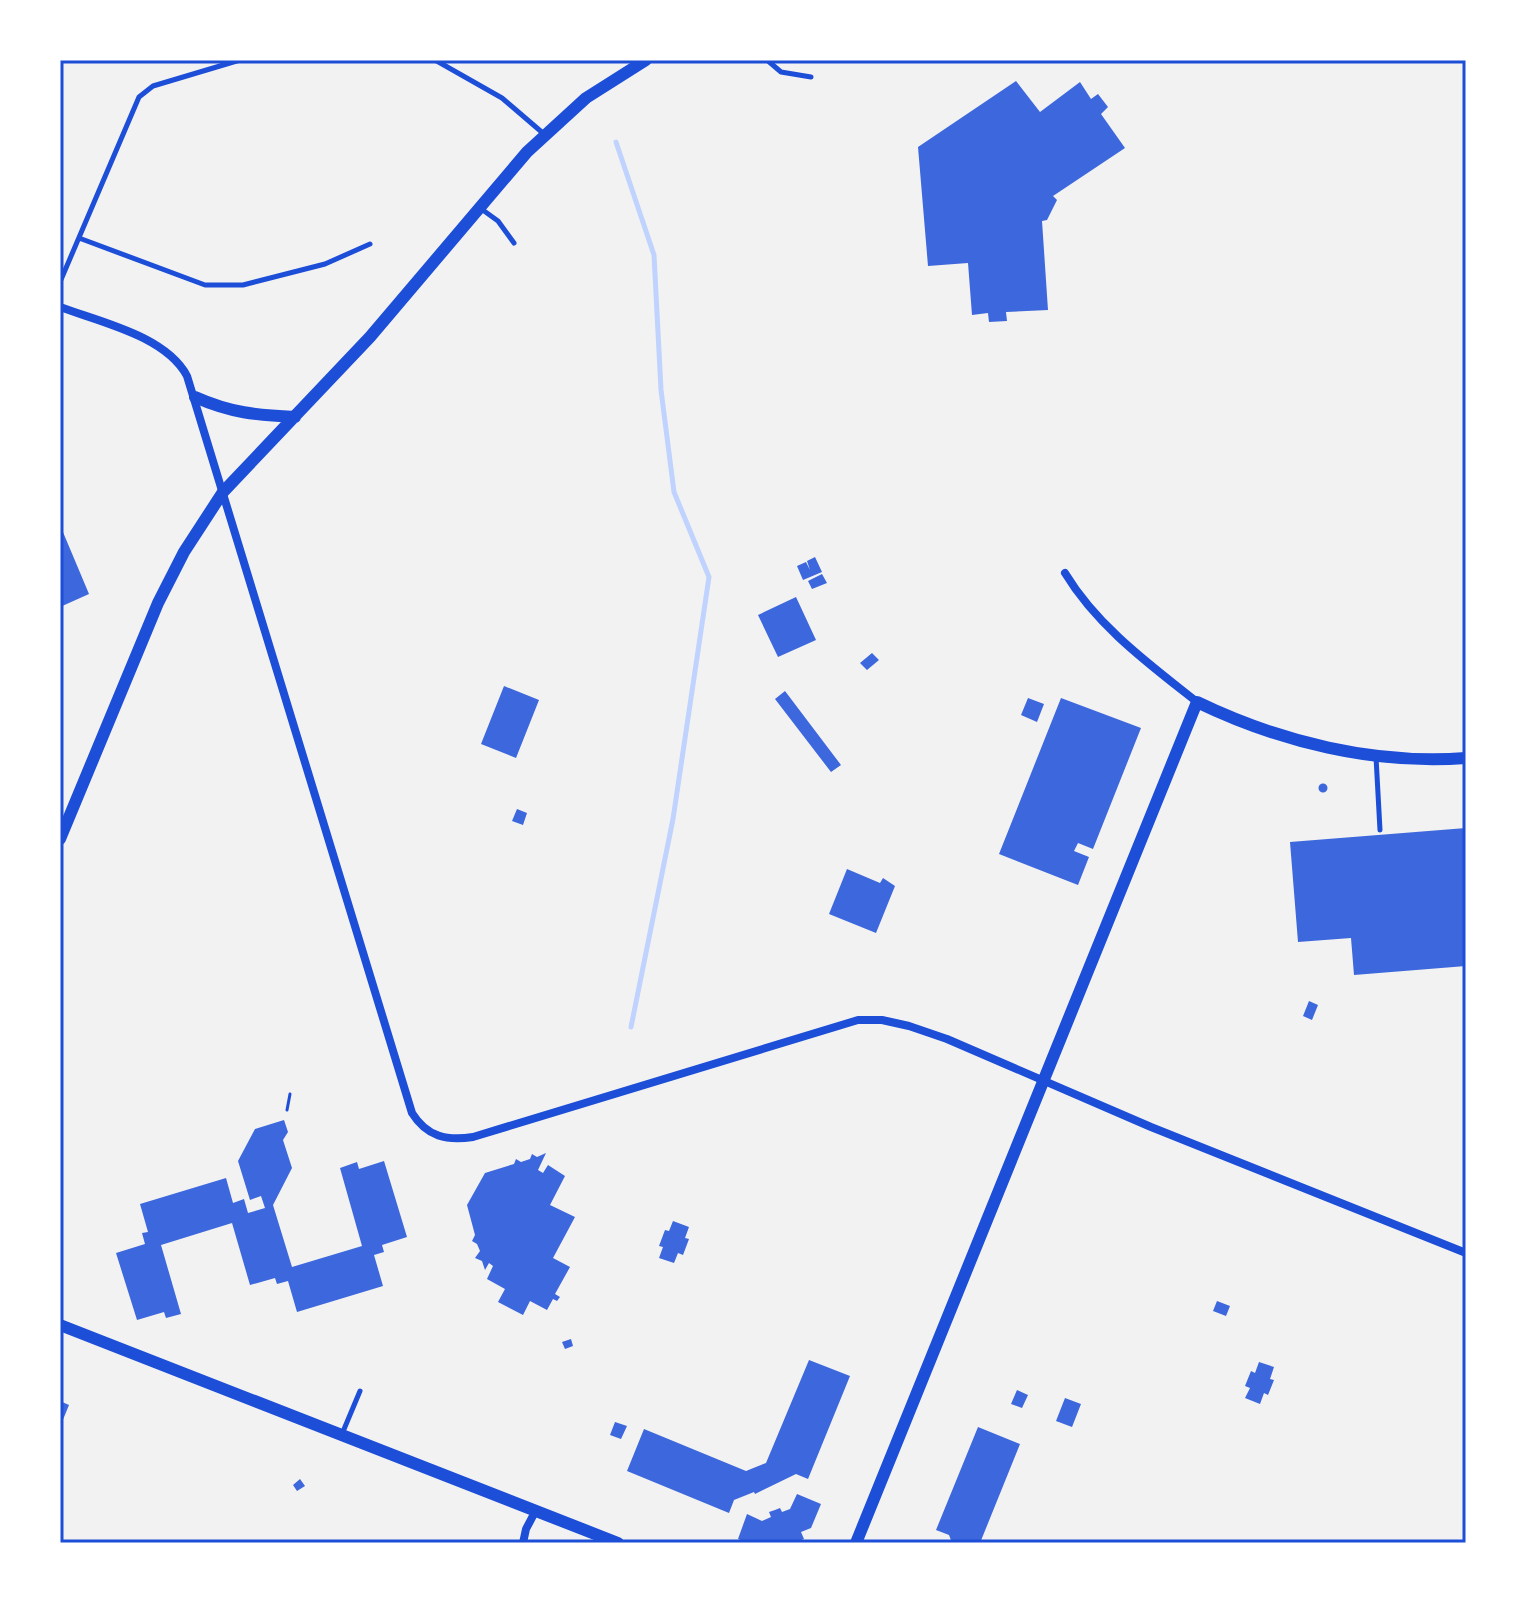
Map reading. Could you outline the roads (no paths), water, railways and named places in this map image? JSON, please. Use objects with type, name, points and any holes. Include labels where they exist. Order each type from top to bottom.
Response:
[{"type":"street","points":[[60,839],[158,603],[184,552],[223,492],[370,337],[479,207],[545,135],[586,98],[646,60]]},
{"type":"street","points":[[60,307],[143,338],[164,349],[181,364],[195,397],[399,1070],[416,1119],[431,1133],[452,1139],[473,1137],[858,1020],[870,1019],[909,1026],[947,1039],[1466,1253]]},
{"type":"street","points":[[195,397],[243,414],[295,417]]},
{"type":"street","points":[[1065,573],[1079,596],[1139,657],[1197,702],[1318,746],[1376,756],[1444,760],[1466,758]]},
{"type":"street","points":[[856,1543],[1197,702]]},
{"type":"street","points":[[60,1325],[618,1543]]},
{"type":"street","points":[[523,1543],[535,1512]]},
{"type":"lane","points":[[60,282],[139,97],[153,86],[240,60]]},
{"type":"lane","points":[[435,60],[502,98],[545,135]]},
{"type":"lane","points":[[767,60],[781,72],[811,77]]},
{"type":"lane","points":[[479,207],[498,221],[514,243]]},
{"type":"lane","points":[[79,238],[205,285],[243,285],[325,264],[370,244]]},
{"type":"lane","points":[[1376,756],[1380,830]]},
{"type":"lane","points":[[341,1437],[360,1391]]},
{"type":"waterway","points":[[616,142],[654,255],[661,390],[674,492],[709,577],[673,819],[631,1027]]}]
